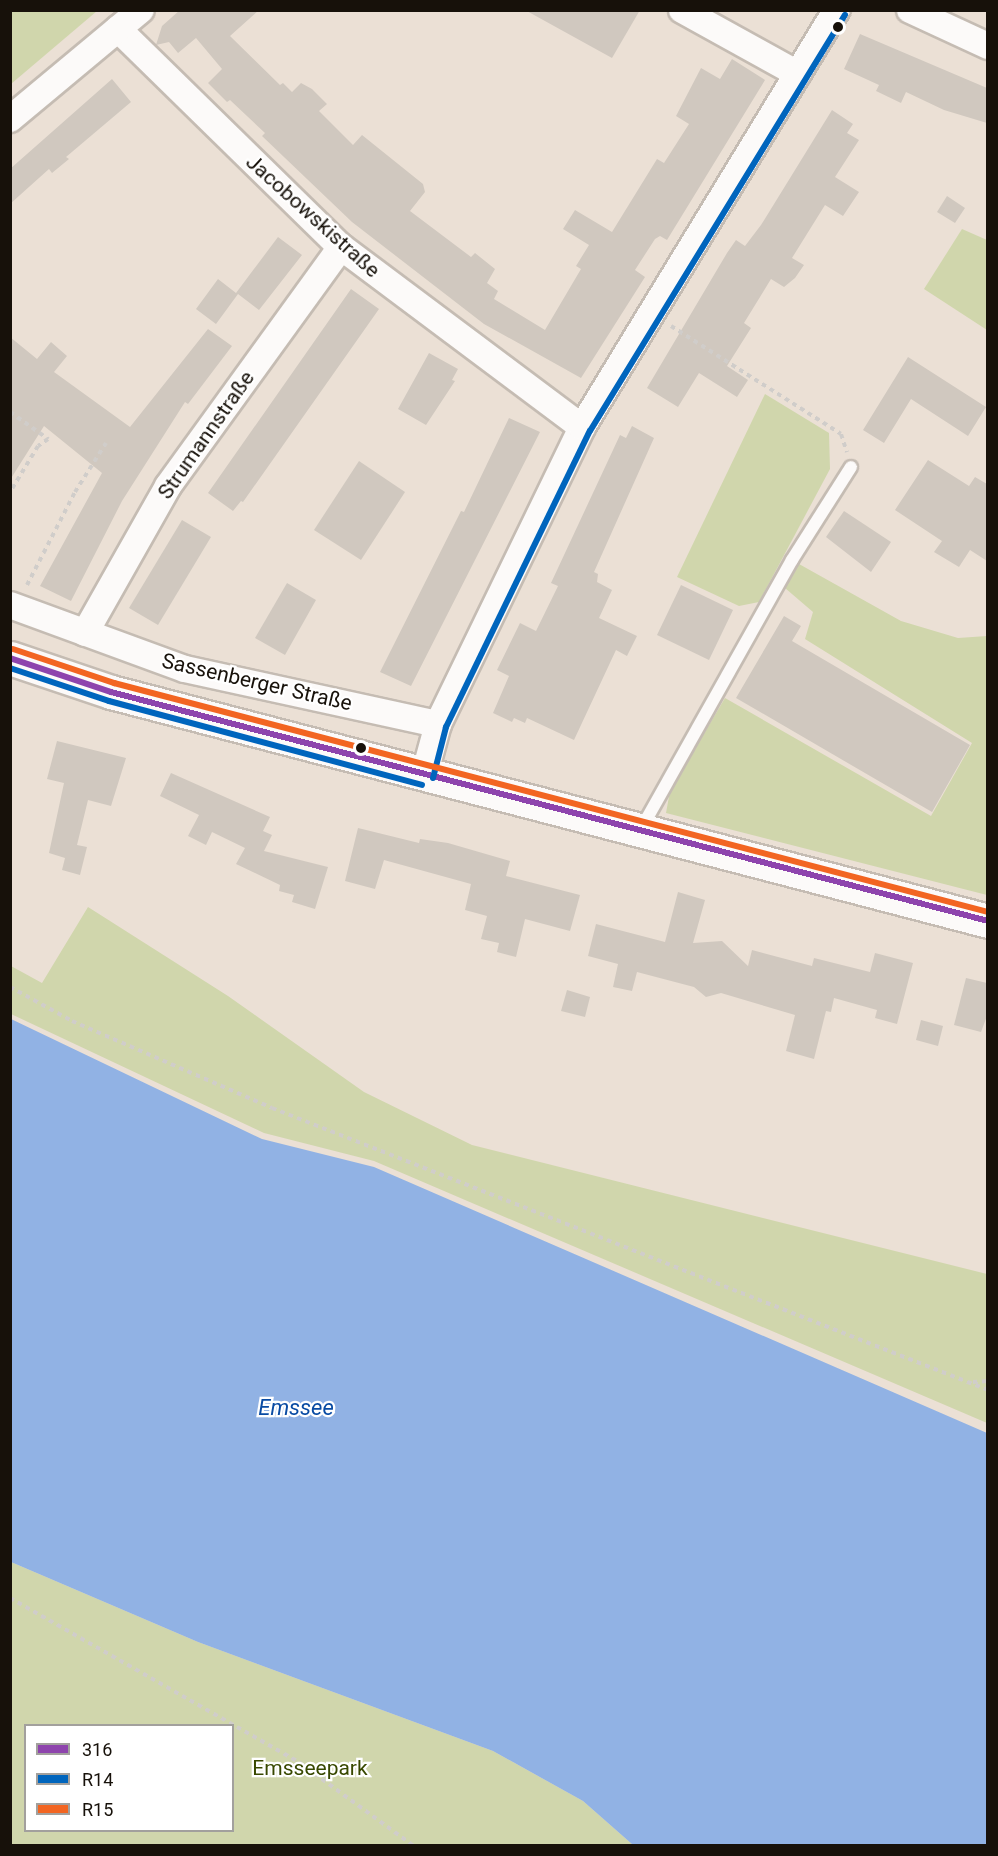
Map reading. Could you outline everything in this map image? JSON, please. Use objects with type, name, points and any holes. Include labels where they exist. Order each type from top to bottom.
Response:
[{"type":"street","points":[[10,119],[141,10]]},
{"type":"street","points":[[682,10],[798,74]]},
{"type":"street","points":[[424,776],[438,724],[582,427],[837,10]]},
{"type":"street","points":[[910,10],[987,46]]},
{"type":"street","name":"Jacobowskistraße","points":[[118,29],[341,247],[582,427]]},
{"type":"street","name":"Strumannstraße","points":[[85,633],[168,486],[341,247]]},
{"type":"street","name":"Sassenberger Straße","points":[[14,606],[184,669],[438,724]]},
{"type":"street","points":[[10,658],[111,692],[638,833],[987,921]]},
{"type":"lane","points":[[638,833],[792,560],[851,467]]},
{"type":"path","points":[[650,313],[841,434],[851,467]]},
{"type":"path","points":[[10,411],[48,440],[38,446],[18,475],[10,492]]},
{"type":"path","points":[[14,606],[75,492],[106,443]]},
{"type":"path","points":[[10,987],[72,1021],[272,1108],[973,1382],[987,1390]]},
{"type":"path","points":[[973,1382],[987,1381]]},
{"type":"path","points":[[10,1598],[231,1724]]},
{"type":"path","points":[[234,1725],[300,1763],[414,1845]]},
{"type":"green space","points":[[11,10],[97,10],[97,11],[11,84]]},
{"type":"green space","points":[[962,229],[987,240],[987,330],[924,289]]},
{"type":"green space","points":[[765,394],[829,433],[830,469],[759,602],[739,606],[677,577]]},
{"type":"green space","points":[[799,564],[901,621],[958,638],[987,636],[987,895],[666,813],[670,791],[725,698],[931,816],[972,743],[805,639],[813,612],[785,588]]},
{"type":"green space","points":[[88,907],[228,996],[364,1092],[472,1145],[987,1274],[987,1423],[374,1161],[264,1133],[11,1014],[11,966],[42,983]]},
{"type":"green space","name":"Emsseepark","points":[[11,1562],[198,1642],[493,1751],[583,1801],[633,1845],[11,1846]]},
{"type":"water","name":"Emssee","points":[[11,1019],[262,1139],[374,1167],[987,1433],[987,1845],[633,1845],[583,1801],[493,1751],[198,1642],[11,1562]]},
{"type":"building","points":[[180,10],[259,10],[230,36],[280,85],[283,83],[292,92],[301,83],[312,89],[327,104],[319,111],[353,145],[362,135],[423,184],[425,192],[410,211],[471,257],[475,253],[495,269],[487,283],[498,291],[494,299],[545,330],[581,269],[576,266],[589,245],[563,229],[575,210],[612,232],[657,159],[664,163],[689,124],[676,116],[701,68],[720,79],[732,59],[765,80],[667,240],[660,236],[655,239],[635,270],[645,277],[581,378],[484,324],[352,222],[262,136],[265,133],[208,83],[222,69],[196,38],[178,53],[169,42],[156,45],[162,26]]},
{"type":"building","points":[[525,10],[640,10],[612,58]]},
{"type":"building","points":[[860,34],[987,88],[987,123],[944,110],[906,92],[901,103],[876,91],[879,85],[844,69]]},
{"type":"building","points":[[112,79],[131,102],[66,157],[69,159],[52,173],[49,169],[10,204],[10,169]]},
{"type":"building","points":[[832,110],[853,124],[847,133],[859,140],[835,177],[859,192],[843,216],[825,205],[792,258],[804,265],[795,278],[784,287],[771,279],[744,323],[751,328],[727,366],[748,380],[737,397],[699,373],[678,407],[647,388],[727,253],[736,240],[745,246],[761,225]]},
{"type":"building","points":[[947,196],[965,208],[955,223],[937,212]]},
{"type":"building","points":[[278,237],[302,255],[259,310],[238,294],[216,324],[196,309],[218,279],[236,293]]},
{"type":"building","points":[[351,289],[379,309],[243,502],[241,501],[233,511],[208,493]]},
{"type":"building","points":[[208,329],[232,346],[188,404],[185,402],[122,501],[71,601],[40,586],[102,473],[44,426],[10,480],[10,337],[37,359],[51,342],[67,356],[54,372],[130,427]]},
{"type":"building","points":[[429,353],[458,369],[452,380],[455,381],[426,425],[398,409]]},
{"type":"building","points":[[908,357],[986,407],[968,436],[911,399],[884,443],[863,430]]},
{"type":"building","points":[[509,418],[540,432],[411,686],[380,672],[461,511],[464,512]]},
{"type":"building","points":[[632,426],[654,438],[594,572],[598,574],[597,582],[612,590],[599,618],[637,636],[627,656],[616,650],[574,740],[527,718],[525,723],[514,718],[512,722],[493,713],[509,676],[497,670],[520,623],[536,631],[558,586],[551,583],[620,435],[626,438]]},
{"type":"building","points":[[928,460],[969,486],[975,477],[987,484],[987,561],[970,550],[959,567],[934,552],[942,541],[895,510]]},
{"type":"building","points":[[359,461],[405,492],[361,560],[314,530]]},
{"type":"building","points":[[844,511],[891,542],[871,572],[826,537]]},
{"type":"building","points":[[182,520],[211,537],[158,625],[129,608]]},
{"type":"building","points":[[287,583],[316,600],[285,655],[255,638]]},
{"type":"building","points":[[681,585],[733,610],[709,660],[657,635]]},
{"type":"building","points":[[784,616],[801,626],[792,641],[970,745],[932,812],[736,698]]},
{"type":"building","points":[[57,741],[126,758],[111,806],[88,800],[77,845],[87,847],[80,875],[62,870],[65,858],[49,853],[64,783],[47,779]]},
{"type":"building","points":[[171,773],[270,817],[263,831],[272,835],[264,851],[328,867],[315,909],[292,902],[294,895],[279,891],[280,885],[236,864],[245,848],[212,832],[206,845],[188,836],[199,815],[160,796]]},
{"type":"building","points":[[358,828],[419,843],[420,839],[448,843],[510,861],[506,876],[580,895],[570,931],[525,919],[516,957],[497,952],[499,943],[481,939],[487,916],[465,910],[471,884],[384,860],[375,889],[345,881]]},
{"type":"building","points":[[678,892],[705,900],[693,943],[722,941],[748,966],[752,950],[812,966],[814,958],[870,972],[875,953],[913,963],[897,1024],[875,1018],[877,1010],[834,998],[831,1012],[826,1011],[814,1059],[786,1051],[795,1015],[721,993],[706,997],[694,987],[637,972],[632,991],[613,987],[618,964],[588,956],[596,924],[665,942]]},
{"type":"building","points":[[966,978],[987,983],[987,1016],[981,1032],[954,1025]]},
{"type":"building","points":[[567,990],[590,997],[585,1017],[561,1011]]},
{"type":"building","points":[[921,1020],[943,1026],[938,1046],[916,1040]]},
{"type":"transit line","name":"R14","points":[[433,778],[446,727],[590,431],[845,15]]},
{"type":"transit line","name":"R15","points":[[13,649],[114,683],[988,912]]},
{"type":"transit line","name":"316","points":[[10,658],[111,692],[988,921]]},
{"type":"transit line","name":"R14","points":[[10,668],[109,701],[422,785]]}]
